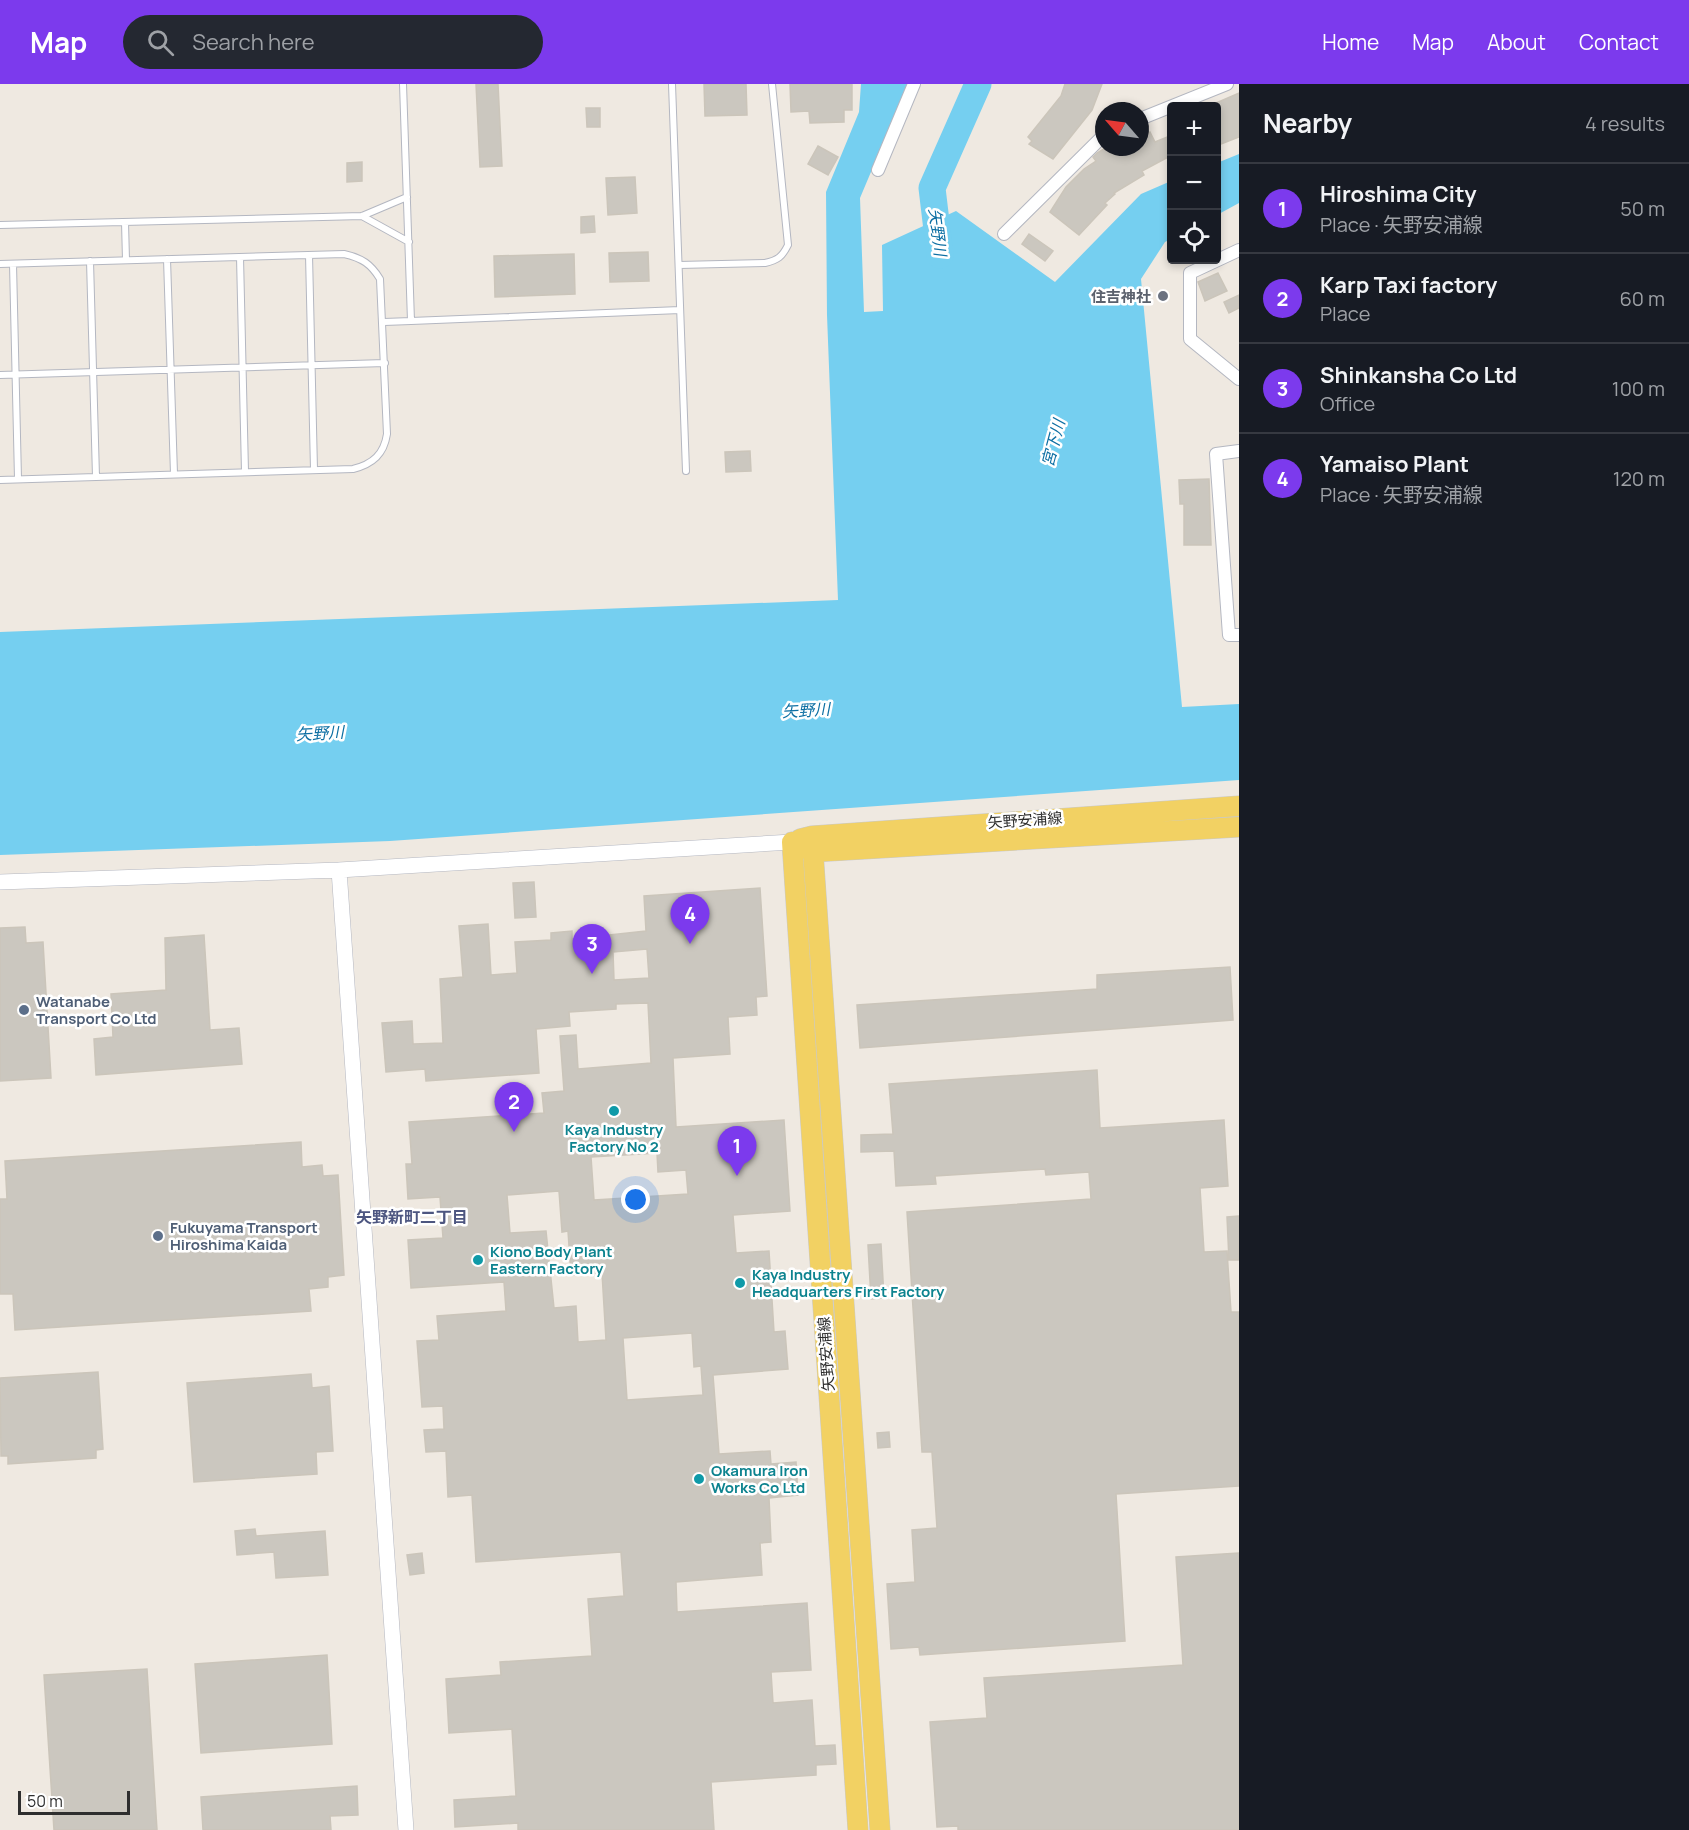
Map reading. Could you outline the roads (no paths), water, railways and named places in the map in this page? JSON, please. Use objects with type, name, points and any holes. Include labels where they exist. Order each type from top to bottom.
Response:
[{"type":"main road","name":"矢野安浦線","points":[[812,844],[1239,806]]},
{"type":"main road","name":"矢野安浦線","points":[[858,1830],[792,842],[812,844],[1239,827]]},
{"type":"main road","name":"矢野安浦線","points":[[812,844],[880,1830]]},
{"type":"street","points":[[878,170],[914,84]]},
{"type":"street","points":[[1149,115],[1227,84]]},
{"type":"street","points":[[1004,234],[1095,144]]},
{"type":"street","points":[[1239,250],[1190,273],[1190,339],[1239,379]]},
{"type":"street","points":[[1239,451],[1216,454],[1230,635],[1239,634]]},
{"type":"street","points":[[0,882],[339,870],[792,842]]},
{"type":"street","points":[[339,870],[406,1830]]},
{"type":"lane","points":[[403,84],[411,321]]},
{"type":"lane","points":[[672,84],[686,471]]},
{"type":"lane","points":[[679,266],[765,263],[776,261],[783,255],[788,245],[772,84]]},
{"type":"lane","points":[[0,225],[362,216],[407,197]]},
{"type":"lane","points":[[362,216],[409,242]]},
{"type":"lane","points":[[125,222],[126,260]]},
{"type":"lane","points":[[0,264],[344,254],[358,257],[371,265],[380,279],[384,322],[387,434],[385,446],[377,457],[366,465],[353,469],[0,480]]},
{"type":"lane","points":[[309,255],[314,470]]},
{"type":"lane","points":[[240,257],[245,472]]},
{"type":"lane","points":[[167,259],[174,474]]},
{"type":"lane","points":[[90,261],[96,477]]},
{"type":"lane","points":[[13,264],[18,479]]},
{"type":"lane","points":[[384,322],[680,310]]},
{"type":"lane","points":[[0,375],[385,363]]},
{"type":"water","name":"宮下川","points":[[861,84],[908,84],[860,198],[864,312],[883,311],[882,245],[956,211],[1055,282],[1141,194],[1167,183],[1167,241],[1141,279],[1182,707],[1239,704],[1239,780],[390,841],[0,855],[0,632],[838,600],[827,315],[826,192],[859,112]]},
{"type":"water","points":[[1239,154],[1239,203],[1221,213],[1221,210],[1221,161]]},
{"type":"waterway","name":"矢野川","points":[[940,255],[932,188],[978,84]]},
{"type":"place","name":"住吉神社","points":[[1163,296]]},
{"type":"place","name":"Yamaiso Plant","points":[[690,944]]},
{"type":"place","name":"Shinkansha Co Ltd","points":[[592,974]]},
{"type":"place","name":"Watanabe Transport Co Ltd","points":[[24,1010]]},
{"type":"place","name":"Kaya Industry Factory No 2","points":[[614,1111]]},
{"type":"place","name":"Karp Taxi factory","points":[[514,1132]]},
{"type":"place","name":"Hiroshima City","points":[[737,1176]]},
{"type":"place","name":"Fukuyama Transport Hiroshima Kaida","points":[[158,1236]]},
{"type":"place","name":"Kiono Body Plant Eastern Factory","points":[[478,1260]]},
{"type":"place","name":"Kaya Industry Headquarters First Factory","points":[[740,1283]]},
{"type":"place","name":"Okamura Iron Works Co Ltd","points":[[699,1479]]},
{"type":"district","name":"矢野新町二丁目","points":[[412,1217]]}]
